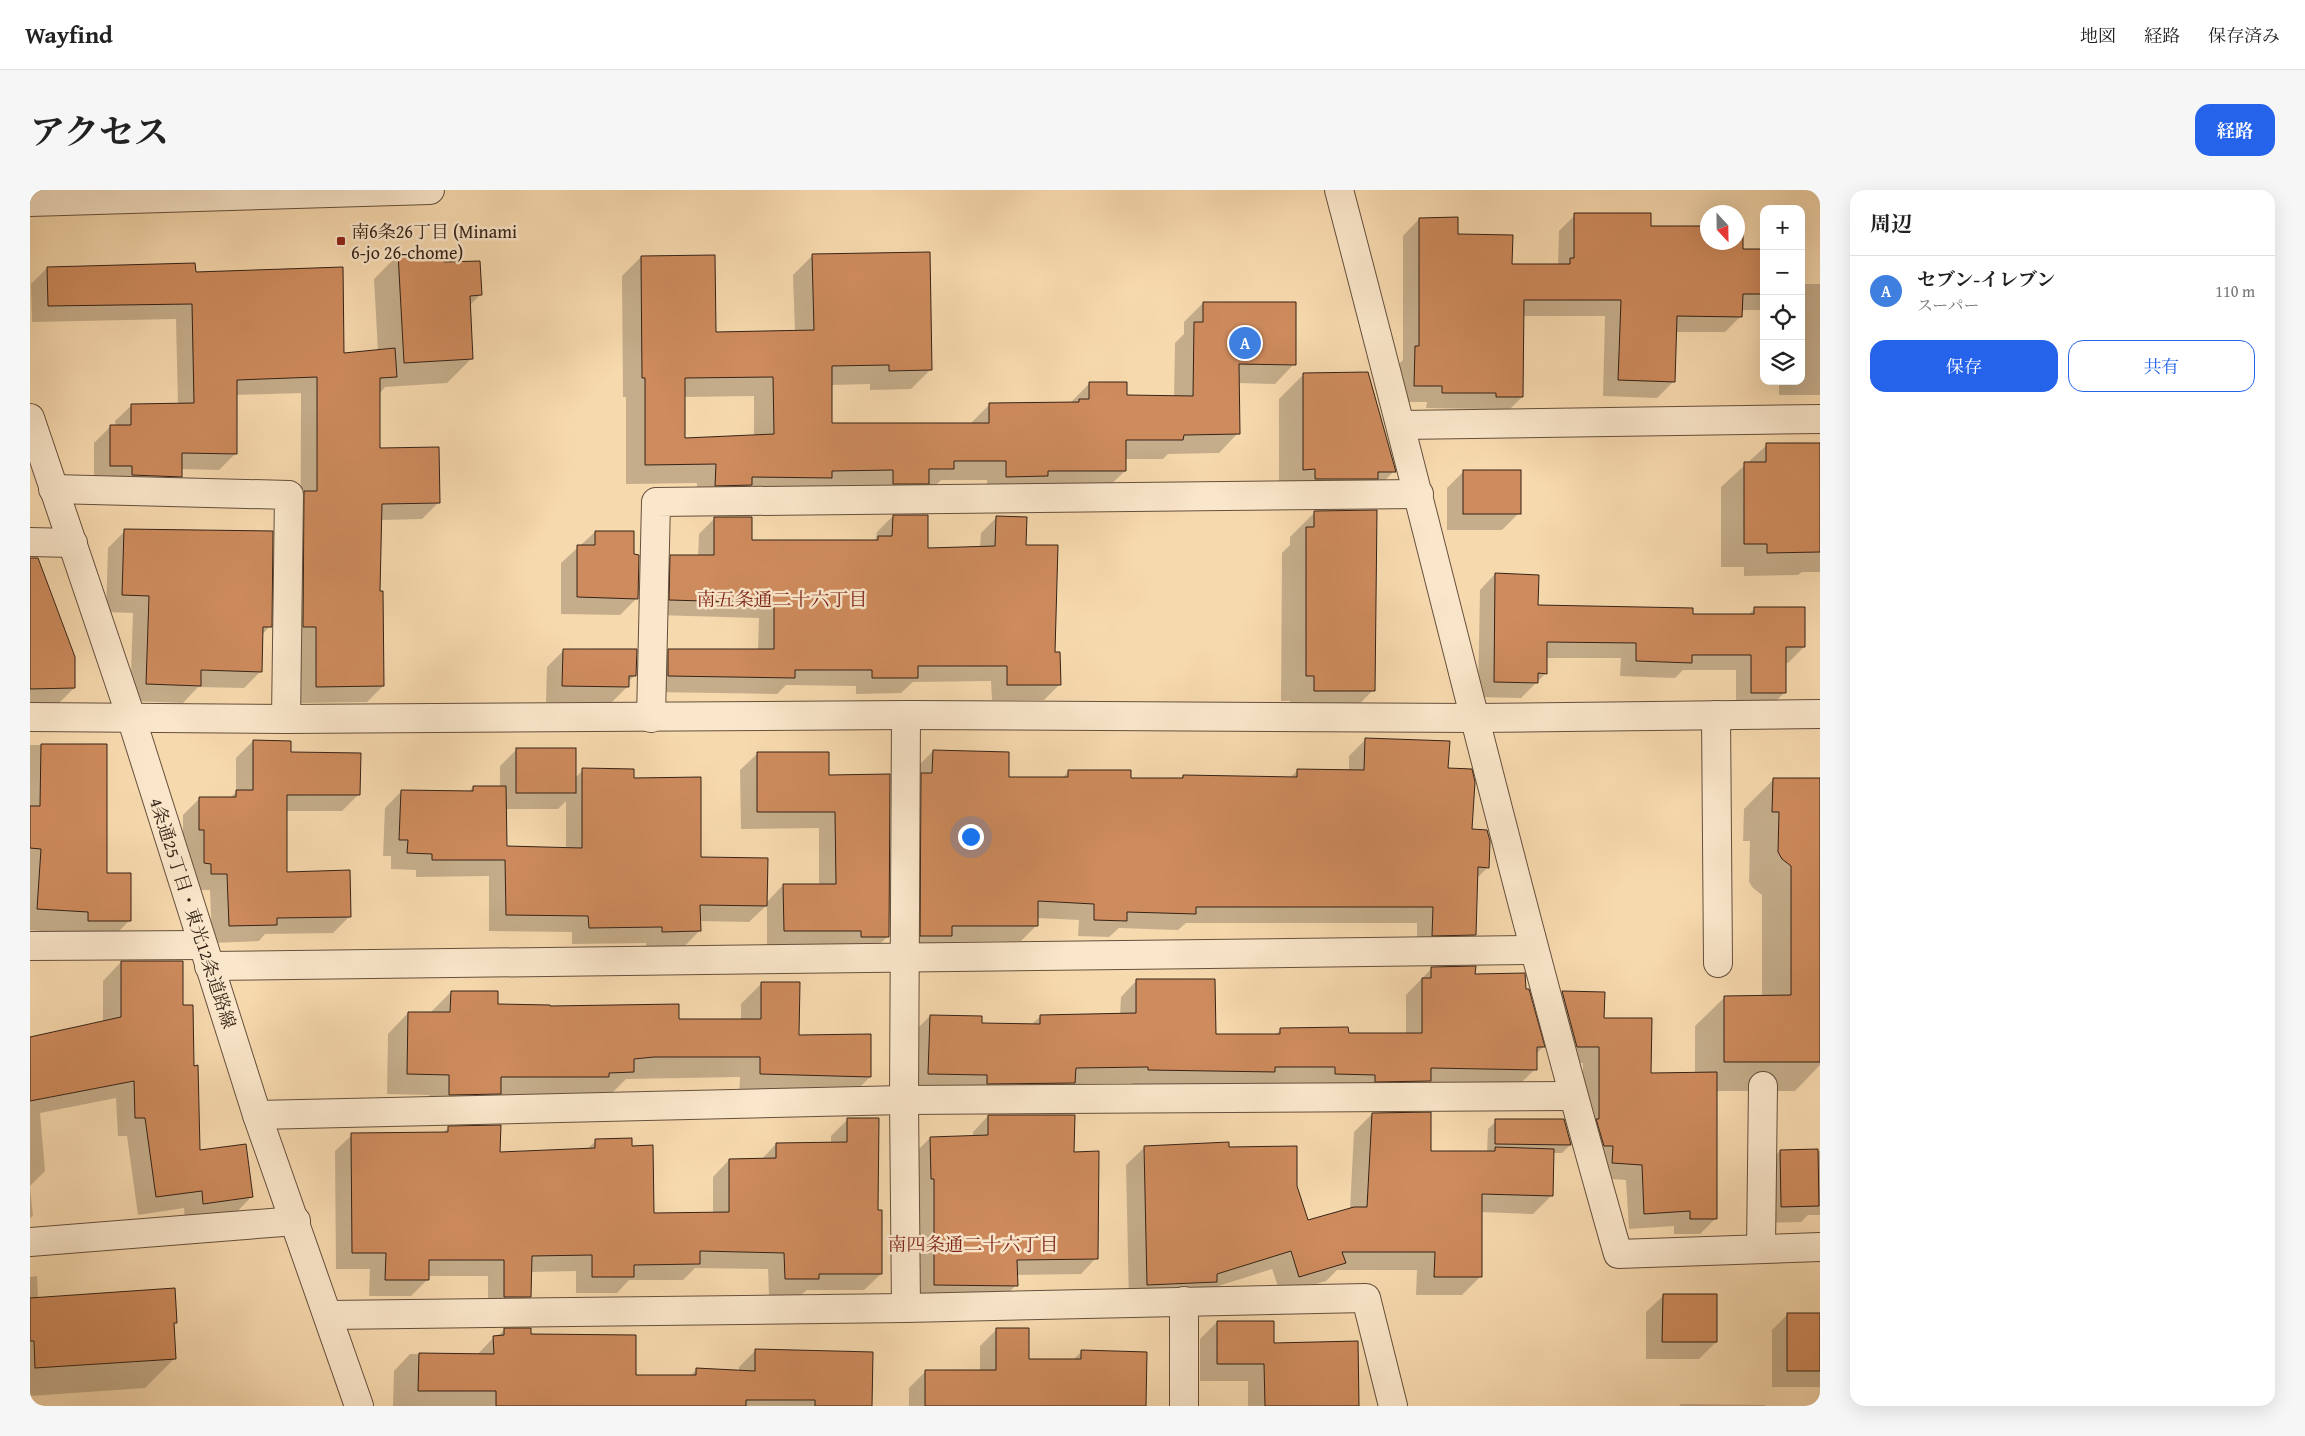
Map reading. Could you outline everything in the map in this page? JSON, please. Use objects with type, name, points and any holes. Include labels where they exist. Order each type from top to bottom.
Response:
[{"type":"street","points":[[30,202],[430,190]]},
{"type":"street","points":[[1339,190],[1419,494],[1534,950],[1618,1254],[1820,1247]]},
{"type":"street","name":"4条通25丁目・東光12条道路線","points":[[30,418],[53,489],[74,542],[131,717],[205,956],[257,1115],[329,1315],[359,1406]]},
{"type":"street","points":[[1401,425],[1820,419]]},
{"type":"street","points":[[53,489],[289,495],[286,719]]},
{"type":"street","points":[[651,718],[656,502],[1419,494]]},
{"type":"street","points":[[30,542],[74,542]]},
{"type":"street","points":[[30,717],[286,719],[906,715],[1475,718],[1820,714]]},
{"type":"street","points":[[906,715],[904,957],[906,1308]]},
{"type":"street","points":[[1716,715],[1718,963]]},
{"type":"street","points":[[30,946],[205,956],[904,957],[1534,950]]},
{"type":"street","points":[[1761,1248],[1763,1086]]},
{"type":"street","points":[[257,1115],[904,1100],[1573,1096]]},
{"type":"street","points":[[30,1242],[296,1221]]},
{"type":"street","points":[[329,1315],[906,1308],[1366,1298],[1393,1406]]},
{"type":"street","points":[[1184,1301],[1184,1406]]},
{"type":"building","points":[[1574,213],[1651,213],[1651,226],[1700,226],[1700,250],[1760,249],[1760,294],[1743,294],[1742,317],[1677,316],[1675,382],[1618,380],[1621,300],[1524,300],[1523,397],[1496,397],[1496,393],[1442,393],[1442,386],[1414,386],[1415,346],[1419,346],[1419,218],[1458,217],[1458,234],[1513,235],[1512,264],[1570,264],[1570,258],[1574,258]]},
{"type":"building","points":[[443,251],[444,262],[480,261],[482,295],[470,296],[473,359],[404,363],[398,253]]},
{"type":"building","points":[[930,252],[932,370],[889,371],[889,365],[832,366],[832,423],[989,423],[989,403],[1079,402],[1079,399],[1089,399],[1089,382],[1127,382],[1127,395],[1193,396],[1194,322],[1203,322],[1203,302],[1296,302],[1296,365],[1239,364],[1240,434],[1184,435],[1183,440],[1126,440],[1126,471],[1048,471],[1048,476],[1006,477],[1006,461],[954,461],[954,469],[929,469],[929,484],[893,484],[893,470],[832,471],[832,478],[752,477],[752,485],[715,486],[716,464],[645,465],[645,378],[642,378],[641,256],[715,255],[716,332],[814,330],[812,254]],"holes":[[[773,377],[774,434],[685,438],[685,378]]]},
{"type":"building","points":[[195,263],[196,272],[343,267],[344,353],[395,348],[397,377],[380,378],[380,448],[439,447],[440,503],[382,504],[380,591],[383,591],[384,686],[316,687],[316,627],[303,627],[304,491],[317,491],[317,377],[237,380],[237,454],[182,453],[182,477],[132,475],[132,466],[110,466],[110,425],[131,425],[131,404],[194,403],[192,304],[48,306],[47,267]]},
{"type":"building","points":[[1368,372],[1396,472],[1378,472],[1378,479],[1315,479],[1315,469],[1303,470],[1303,373]]},
{"type":"building","points":[[1766,443],[1820,443],[1820,552],[1767,553],[1767,544],[1744,544],[1744,462],[1766,462]]},
{"type":"building","points":[[1463,470],[1521,470],[1521,514],[1463,514]]},
{"type":"building","points":[[1377,510],[1375,691],[1314,691],[1314,676],[1306,676],[1306,527],[1314,527],[1314,511]]},
{"type":"building","points":[[893,515],[928,515],[928,548],[995,546],[996,516],[1027,517],[1026,545],[1058,545],[1055,652],[1060,652],[1061,685],[1007,685],[1007,666],[918,666],[918,678],[872,678],[872,670],[795,670],[795,678],[668,676],[668,649],[774,649],[774,603],[669,600],[670,555],[714,555],[714,517],[752,517],[752,540],[878,540],[878,536],[892,536]]},
{"type":"building","points":[[124,529],[273,531],[272,627],[263,627],[262,672],[201,670],[201,686],[146,684],[149,596],[122,595]]},
{"type":"building","points":[[595,531],[634,531],[634,554],[639,555],[638,599],[577,597],[577,545],[595,545]]},
{"type":"building","points":[[30,558],[38,558],[75,657],[75,688],[30,689]]},
{"type":"building","points":[[1495,573],[1539,575],[1538,605],[1693,608],[1693,614],[1754,614],[1754,607],[1805,607],[1805,647],[1786,647],[1786,693],[1751,693],[1751,655],[1692,655],[1692,663],[1636,661],[1636,643],[1547,642],[1547,674],[1538,673],[1538,683],[1494,682]]},
{"type":"building","points":[[563,649],[637,649],[636,676],[629,676],[629,687],[562,686]]},
{"type":"building","points":[[1365,738],[1450,741],[1448,768],[1472,769],[1475,782],[1472,829],[1487,830],[1490,841],[1489,868],[1478,867],[1476,935],[1432,936],[1433,907],[1196,907],[1196,914],[1127,912],[1127,921],[1094,920],[1094,904],[1038,901],[1038,926],[952,926],[952,936],[920,936],[921,773],[932,773],[933,750],[1009,752],[1009,777],[1068,777],[1068,770],[1131,770],[1131,778],[1183,778],[1183,775],[1297,777],[1297,769],[1364,770]]},
{"type":"building","points":[[253,740],[291,741],[291,752],[361,753],[360,795],[287,795],[287,872],[350,870],[351,917],[277,918],[277,925],[229,926],[227,874],[211,874],[211,864],[204,863],[204,830],[199,830],[199,797],[236,797],[236,790],[253,790]]},
{"type":"building","points":[[41,744],[107,744],[107,873],[131,873],[131,921],[88,921],[88,912],[37,909],[41,849],[30,848],[30,806],[40,806]]},
{"type":"building","points":[[516,748],[576,748],[576,793],[516,793]]},
{"type":"building","points":[[757,752],[829,752],[829,775],[890,774],[889,937],[861,937],[861,931],[784,931],[783,884],[836,884],[835,812],[757,812]]},
{"type":"building","points":[[582,768],[634,769],[634,778],[701,777],[701,857],[768,858],[767,906],[700,905],[701,931],[662,932],[662,927],[589,928],[588,916],[506,915],[505,860],[432,860],[432,854],[407,853],[408,840],[399,840],[401,790],[473,791],[473,786],[506,786],[507,846],[582,848]]},
{"type":"building","points":[[1773,778],[1820,778],[1820,1062],[1724,1062],[1724,996],[1791,995],[1791,866],[1782,859],[1778,852],[1779,812],[1772,812]]},
{"type":"building","points":[[121,961],[183,961],[183,1005],[193,1005],[194,1066],[198,1065],[200,1150],[246,1144],[253,1197],[203,1204],[202,1191],[156,1197],[145,1118],[135,1118],[134,1081],[30,1101],[30,1037],[121,1017]]},
{"type":"building","points":[[1476,966],[1475,974],[1525,973],[1526,989],[1529,989],[1545,1047],[1537,1047],[1537,1070],[1431,1068],[1431,1081],[1375,1082],[1375,1075],[1335,1074],[1335,1067],[1275,1067],[1275,1072],[1148,1070],[1148,1067],[1076,1068],[1075,1083],[987,1084],[987,1075],[928,1074],[930,1015],[982,1016],[982,1023],[1040,1024],[1040,1015],[1136,1013],[1136,979],[1215,979],[1216,1034],[1280,1034],[1280,1028],[1348,1027],[1349,1033],[1422,1033],[1422,978],[1431,978],[1431,967]]},
{"type":"building","points":[[761,982],[800,982],[799,1035],[871,1034],[871,1077],[760,1074],[760,1057],[654,1057],[634,1059],[634,1072],[609,1073],[609,1077],[501,1077],[501,1094],[449,1095],[449,1075],[407,1074],[408,1012],[450,1012],[451,991],[498,991],[498,1004],[550,1006],[679,1004],[679,1019],[761,1019]]},
{"type":"building","points":[[1562,991],[1605,992],[1604,1018],[1652,1018],[1651,1073],[1717,1072],[1717,1219],[1690,1219],[1690,1211],[1644,1214],[1642,1165],[1612,1163],[1613,1146],[1604,1146],[1596,1119],[1599,1119],[1599,1047],[1577,1047]]},
{"type":"building","points":[[1431,1112],[1431,1151],[1495,1151],[1495,1147],[1554,1149],[1553,1196],[1482,1194],[1482,1277],[1434,1277],[1435,1252],[1342,1252],[1346,1263],[1299,1277],[1291,1251],[1217,1274],[1217,1282],[1147,1285],[1144,1146],[1229,1142],[1229,1147],[1297,1146],[1297,1186],[1308,1220],[1354,1207],[1367,1207],[1372,1113]]},
{"type":"building","points":[[988,1115],[1075,1115],[1074,1152],[1099,1151],[1098,1259],[1017,1260],[1018,1286],[934,1285],[934,1179],[931,1179],[930,1137],[988,1135]]},
{"type":"building","points":[[847,1118],[879,1118],[878,1210],[882,1210],[882,1274],[819,1274],[819,1279],[785,1279],[784,1253],[700,1251],[700,1264],[634,1265],[634,1277],[592,1277],[592,1255],[532,1256],[531,1297],[504,1297],[504,1260],[429,1260],[429,1280],[385,1280],[386,1253],[352,1253],[351,1133],[448,1132],[448,1126],[501,1125],[500,1152],[595,1148],[595,1139],[632,1138],[632,1146],[653,1145],[654,1213],[729,1212],[729,1159],[776,1158],[776,1143],[847,1142]]},
{"type":"building","points":[[1495,1119],[1564,1119],[1571,1145],[1495,1144]]},
{"type":"building","points":[[1818,1149],[1819,1206],[1781,1207],[1780,1150]]},
{"type":"building","points":[[175,1288],[177,1323],[174,1323],[176,1359],[35,1368],[34,1341],[30,1341],[30,1298]]},
{"type":"building","points":[[1663,1294],[1717,1294],[1717,1342],[1662,1342]]},
{"type":"building","points":[[1787,1313],[1820,1313],[1820,1371],[1787,1371]]},
{"type":"building","points":[[1217,1321],[1274,1321],[1274,1343],[1358,1341],[1359,1406],[1265,1406],[1264,1364],[1217,1364]]},
{"type":"building","points":[[504,1328],[531,1328],[531,1334],[636,1335],[636,1375],[696,1375],[696,1368],[755,1371],[755,1349],[873,1352],[872,1406],[815,1406],[815,1400],[746,1400],[746,1406],[496,1406],[496,1391],[418,1391],[419,1353],[494,1354],[493,1336],[504,1335]]},
{"type":"building","points":[[996,1328],[1029,1328],[1029,1359],[1081,1359],[1081,1350],[1147,1352],[1146,1406],[925,1406],[925,1370],[996,1370]]},
{"type":"place","name":"南6条26丁目 (Minami 6-jo 26-chome)","points":[[341,241]]},
{"type":"place","name":"セブン-イレブン","points":[[1245,343]]},
{"type":"district","name":"南五条通二十六丁目","points":[[782,599]]},
{"type":"district","name":"南四条通二十六丁目","points":[[973,1244]]}]
